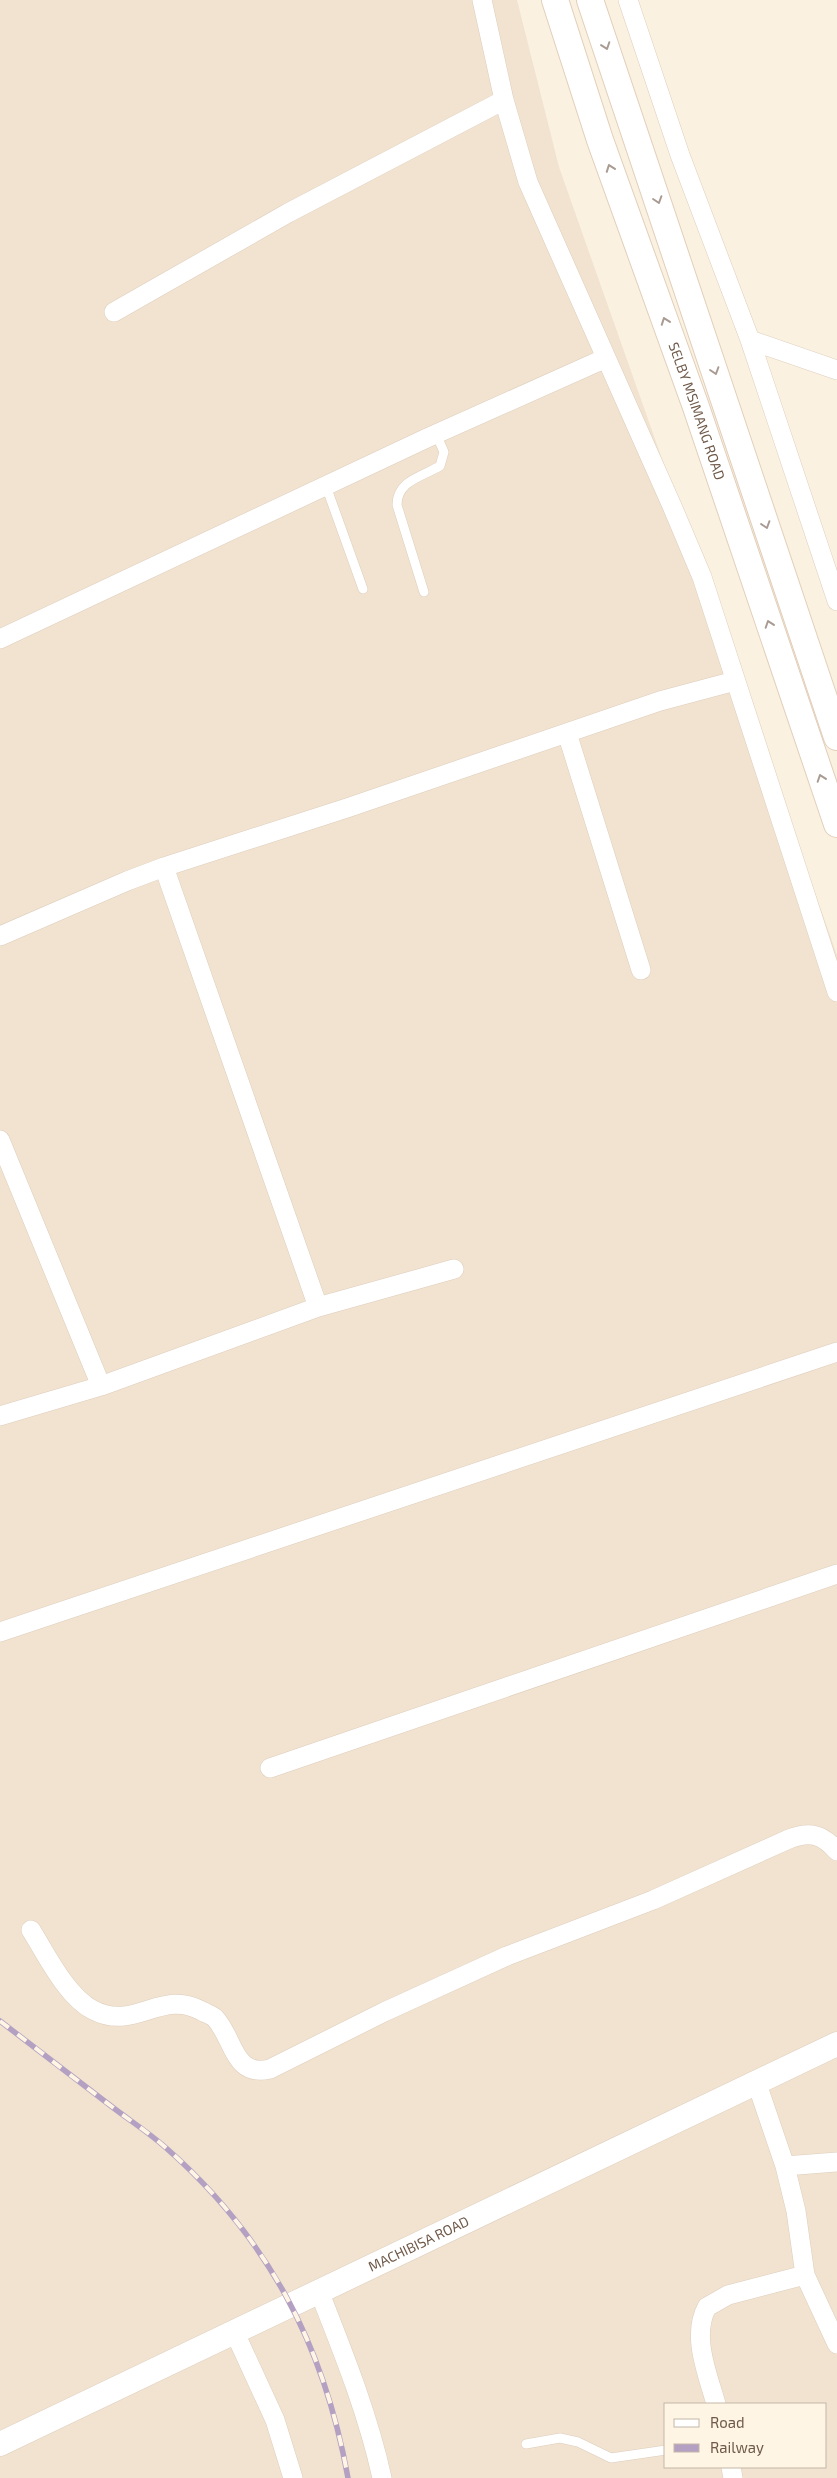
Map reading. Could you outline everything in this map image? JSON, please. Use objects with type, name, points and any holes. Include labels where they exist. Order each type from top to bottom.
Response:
[{"type":"main road","name":"SELBY MSIMANG ROAD","points":[[555,0],[600,140],[696,407],[837,824]]},
{"type":"main road","points":[[590,0],[837,737]]},
{"type":"street","points":[[482,0],[504,100],[528,182],[702,577],[837,992]]},
{"type":"street","points":[[628,0],[680,155],[750,340],[837,601]]},
{"type":"street","points":[[114,312],[288,213],[504,100]]},
{"type":"street","points":[[750,340],[837,370]]},
{"type":"street","points":[[0,639],[436,434],[606,358]]},
{"type":"street","points":[[0,936],[164,867],[347,808],[660,701],[735,681]]},
{"type":"street","points":[[566,733],[641,970]]},
{"type":"street","points":[[164,867],[318,1306]]},
{"type":"street","points":[[0,1140],[100,1386]]},
{"type":"street","points":[[0,1416],[100,1386],[318,1306],[454,1268]]},
{"type":"street","points":[[0,1632],[837,1352]]},
{"type":"street","points":[[270,1768],[837,1574]]},
{"type":"street","points":[[30,1930],[73,1994],[92,2010],[113,2018],[138,2015],[163,2004],[191,2005],[215,2018],[246,2067],[257,2072],[270,2069],[384,2012],[507,1956],[653,1900],[789,1838],[802,1834],[816,1834],[828,1840],[837,1851]]},
{"type":"street","name":"MACHIBISA ROAD","points":[[0,2444],[837,2044]]},
{"type":"street","points":[[756,2082],[785,2166],[796,2211],[805,2275],[837,2344]]},
{"type":"street","points":[[785,2166],[837,2162]]},
{"type":"street","points":[[716,2403],[703,2354],[700,2329],[707,2307],[728,2295],[805,2275]]},
{"type":"street","points":[[319,2291],[372,2437],[382,2478]]},
{"type":"street","points":[[235,2333],[275,2420],[293,2478]]},
{"type":"lane","points":[[424,592],[396,505],[397,495],[401,487],[440,466],[444,452],[436,434]]},
{"type":"lane","points":[[326,486],[363,590]]},
{"type":"lane","points":[[526,2444],[560,2438],[578,2442],[611,2458],[664,2450]]},
{"type":"shaded area","points":[[0,0],[517,0],[559,167],[837,955],[837,2478],[0,2478]]},
{"type":"railway","points":[[0,2021],[165,2147],[234,2218],[262,2256],[286,2296],[307,2339],[324,2383],[348,2478]]}]
